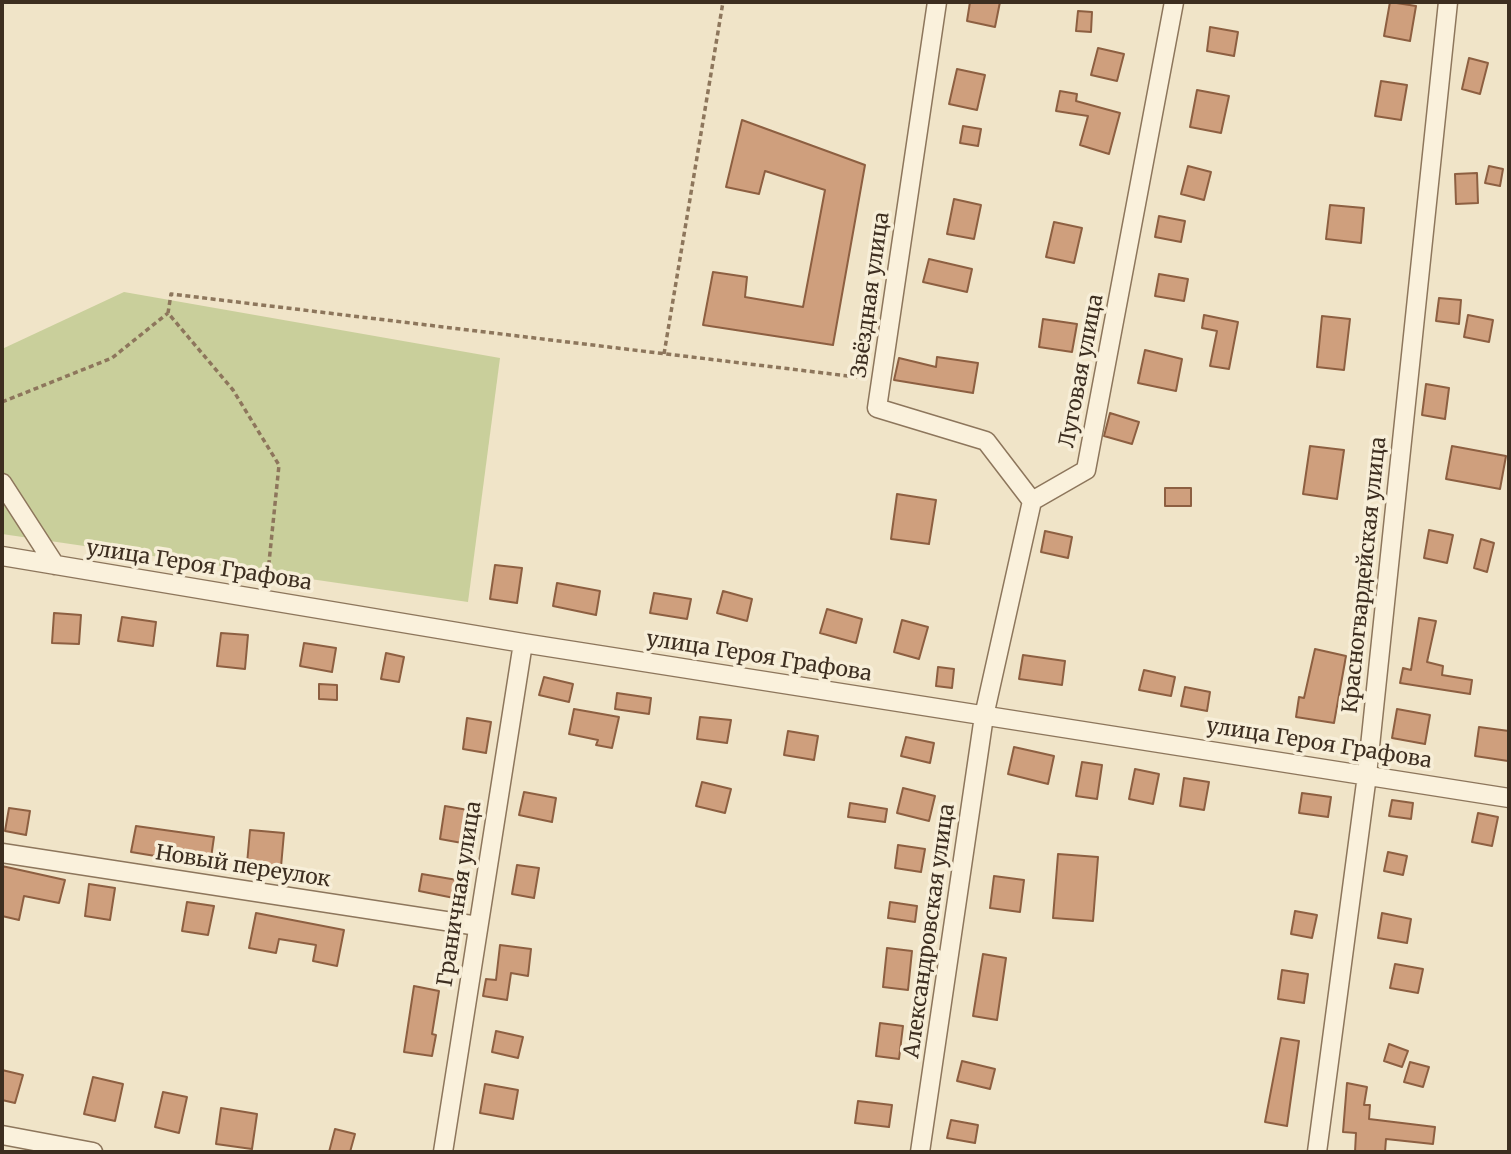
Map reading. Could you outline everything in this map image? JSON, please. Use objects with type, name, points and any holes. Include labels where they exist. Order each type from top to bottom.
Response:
[{"type":"street","name":"Звёздная улица","points":[[937,2],[877,408],[986,441],[1032,501]]},
{"type":"street","name":"Луговая улица","points":[[1032,501],[1086,470],[1174,2]]},
{"type":"street","name":"Красногвардейская улица","points":[[1317,1152],[1367,775],[1448,2]]},
{"type":"street","points":[[2,483],[55,565]]},
{"type":"street","points":[[984,716],[1032,501]]},
{"type":"street","name":"улица Героя Графова","points":[[2,556],[523,643],[1509,798]]},
{"type":"street","name":"Граничная улица","points":[[443,1152],[523,643]]},
{"type":"street","name":"Александровская улица","points":[[920,1152],[984,716]]},
{"type":"street","name":"Новый переулок","points":[[2,853],[478,926]]},
{"type":"street","points":[[2,1135],[93,1152]]},
{"type":"path","points":[[664,354],[723,2]]},
{"type":"path","points":[[2,402],[111,358],[168,313],[171,294],[881,380]]},
{"type":"path","points":[[168,313],[233,390],[279,465],[265,600]]},
{"type":"green space","points":[[124,292],[500,358],[468,602],[2,534],[2,349]]},
{"type":"building","points":[[970,2],[1000,2],[995,27],[967,21]]},
{"type":"building","points":[[1390,2],[1416,6],[1410,41],[1384,36]]},
{"type":"building","points":[[1078,11],[1092,12],[1091,32],[1076,31]]},
{"type":"building","points":[[1210,27],[1238,32],[1234,56],[1207,51]]},
{"type":"building","points":[[1098,48],[1124,54],[1117,81],[1091,75]]},
{"type":"building","points":[[1469,58],[1488,63],[1480,94],[1462,89]]},
{"type":"building","points":[[957,69],[985,75],[977,110],[949,104]]},
{"type":"building","points":[[1381,81],[1407,85],[1401,120],[1375,116]]},
{"type":"building","points":[[1197,90],[1229,96],[1221,133],[1190,127]]},
{"type":"building","points":[[1060,91],[1077,94],[1076,101],[1120,113],[1109,154],[1080,145],[1088,116],[1056,111]]},
{"type":"building","points":[[742,120],[865,165],[833,345],[703,325],[713,272],[747,277],[745,297],[803,307],[825,190],[765,171],[759,194],[726,187]]},
{"type":"building","points":[[963,126],[981,129],[978,146],[960,143]]},
{"type":"building","points":[[1188,166],[1211,172],[1204,200],[1181,194]]},
{"type":"building","points":[[1489,166],[1503,169],[1500,186],[1485,183]]},
{"type":"building","points":[[1477,173],[1478,203],[1456,204],[1455,174]]},
{"type":"building","points":[[954,199],[981,205],[974,239],[947,234]]},
{"type":"building","points":[[1330,205],[1364,208],[1361,243],[1326,239]]},
{"type":"building","points":[[1159,216],[1185,221],[1181,242],[1155,237]]},
{"type":"building","points":[[1054,222],[1082,228],[1074,263],[1046,257]]},
{"type":"building","points":[[929,259],[972,269],[967,292],[923,282]]},
{"type":"building","points":[[1159,274],[1188,279],[1184,301],[1155,296]]},
{"type":"building","points":[[1439,298],[1461,300],[1459,324],[1436,321]]},
{"type":"building","points":[[1204,315],[1238,322],[1229,369],[1210,366],[1217,331],[1202,328]]},
{"type":"building","points":[[1468,315],[1493,320],[1489,342],[1464,337]]},
{"type":"building","points":[[1322,316],[1350,319],[1344,370],[1317,367]]},
{"type":"building","points":[[1043,319],[1077,324],[1072,352],[1039,347]]},
{"type":"building","points":[[1145,350],[1182,359],[1176,391],[1138,383]]},
{"type":"building","points":[[937,357],[978,363],[973,393],[894,380],[899,358],[936,367]]},
{"type":"building","points":[[1426,384],[1449,388],[1445,419],[1422,415]]},
{"type":"building","points":[[1110,413],[1139,422],[1132,444],[1104,436]]},
{"type":"building","points":[[1310,446],[1344,450],[1337,499],[1303,494]]},
{"type":"building","points":[[1452,446],[1506,456],[1500,489],[1446,479]]},
{"type":"building","points":[[1165,488],[1191,488],[1191,506],[1165,506]]},
{"type":"building","points":[[897,494],[936,500],[929,544],[891,539]]},
{"type":"building","points":[[1429,530],[1453,535],[1447,563],[1424,558]]},
{"type":"building","points":[[1045,531],[1072,537],[1068,558],[1041,552]]},
{"type":"building","points":[[1481,539],[1494,543],[1487,572],[1474,568]]},
{"type":"building","points":[[495,565],[522,568],[517,603],[490,599]]},
{"type":"building","points":[[557,583],[600,591],[596,615],[553,606]]},
{"type":"building","points":[[723,591],[752,599],[747,621],[717,613]]},
{"type":"building","points":[[654,593],[691,599],[687,619],[650,613]]},
{"type":"building","points":[[827,609],[862,619],[856,643],[820,633]]},
{"type":"building","points":[[54,613],[81,615],[79,644],[52,643]]},
{"type":"building","points":[[122,617],[156,622],[153,646],[118,641]]},
{"type":"building","points":[[1419,618],[1436,621],[1427,662],[1443,666],[1442,675],[1472,680],[1470,694],[1400,683],[1403,668],[1411,670]]},
{"type":"building","points":[[902,620],[928,627],[919,659],[894,652]]},
{"type":"building","points":[[221,633],[248,635],[245,669],[217,666]]},
{"type":"building","points":[[304,643],[336,648],[332,672],[300,666]]},
{"type":"building","points":[[1315,649],[1346,656],[1334,723],[1296,717],[1299,697],[1304,698]]},
{"type":"building","points":[[386,653],[404,657],[399,682],[381,679]]},
{"type":"building","points":[[1023,655],[1065,661],[1062,685],[1019,679]]},
{"type":"building","points":[[938,667],[954,669],[952,688],[936,686]]},
{"type":"building","points":[[1144,670],[1175,677],[1171,696],[1139,690]]},
{"type":"building","points":[[544,677],[573,684],[569,702],[539,695]]},
{"type":"building","points":[[319,684],[337,685],[337,700],[319,699]]},
{"type":"building","points":[[1185,687],[1210,692],[1207,711],[1181,706]]},
{"type":"building","points":[[617,693],[651,698],[649,714],[615,709]]},
{"type":"building","points":[[574,709],[619,717],[612,748],[596,745],[598,740],[569,734]]},
{"type":"building","points":[[1397,709],[1430,715],[1425,744],[1392,738]]},
{"type":"building","points":[[700,717],[731,720],[727,743],[697,739]]},
{"type":"building","points":[[467,718],[491,722],[486,753],[463,749]]},
{"type":"building","points":[[1479,727],[1509,731],[1508,761],[1475,756]]},
{"type":"building","points":[[788,731],[818,736],[814,760],[784,755]]},
{"type":"building","points":[[906,737],[934,743],[930,763],[901,756]]},
{"type":"building","points":[[1014,747],[1054,756],[1048,784],[1008,774]]},
{"type":"building","points":[[1082,762],[1102,765],[1097,799],[1076,796]]},
{"type":"building","points":[[1135,769],[1159,774],[1153,804],[1129,799]]},
{"type":"building","points":[[1184,778],[1209,782],[1204,810],[1180,806]]},
{"type":"building","points":[[702,782],[731,789],[725,813],[696,806]]},
{"type":"building","points":[[903,788],[935,796],[929,821],[897,813]]},
{"type":"building","points":[[524,792],[556,798],[552,822],[519,815]]},
{"type":"building","points":[[1302,793],[1331,797],[1328,817],[1299,813]]},
{"type":"building","points":[[1392,800],[1413,803],[1411,819],[1389,816]]},
{"type":"building","points":[[850,803],[887,809],[885,822],[848,817]]},
{"type":"building","points":[[445,806],[468,810],[462,843],[440,839]]},
{"type":"building","points":[[9,808],[30,811],[26,835],[5,831]]},
{"type":"building","points":[[1478,813],[1498,817],[1492,846],[1472,842]]},
{"type":"building","points":[[136,826],[214,837],[210,865],[131,852]]},
{"type":"building","points":[[250,830],[284,833],[280,878],[246,875]]},
{"type":"building","points":[[898,845],[925,849],[921,872],[895,868]]},
{"type":"building","points":[[1388,852],[1407,856],[1403,875],[1384,871]]},
{"type":"building","points":[[1058,854],[1098,857],[1093,921],[1053,918]]},
{"type":"building","points":[[517,865],[539,868],[534,898],[512,894]]},
{"type":"building","points":[[2,866],[65,880],[59,903],[24,896],[19,920],[2,916]]},
{"type":"building","points":[[422,874],[457,880],[454,898],[419,891]]},
{"type":"building","points":[[994,876],[1024,880],[1020,912],[990,908]]},
{"type":"building","points":[[89,884],[115,888],[110,920],[85,916]]},
{"type":"building","points":[[187,902],[214,906],[208,935],[182,931]]},
{"type":"building","points":[[890,902],[917,906],[915,922],[888,918]]},
{"type":"building","points":[[1295,911],[1317,915],[1312,938],[1291,934]]},
{"type":"building","points":[[256,913],[344,930],[337,966],[313,961],[316,945],[279,939],[276,953],[249,948]]},
{"type":"building","points":[[1382,913],[1411,919],[1407,943],[1378,938]]},
{"type":"building","points":[[500,945],[531,949],[528,976],[511,973],[507,1000],[483,996],[486,979],[496,980]]},
{"type":"building","points":[[887,948],[912,951],[908,990],[883,987]]},
{"type":"building","points":[[983,954],[1006,958],[997,1020],[973,1016]]},
{"type":"building","points":[[1395,964],[1423,969],[1418,993],[1390,988]]},
{"type":"building","points":[[1282,970],[1308,974],[1304,1003],[1278,999]]},
{"type":"building","points":[[414,986],[439,991],[432,1034],[436,1035],[432,1056],[404,1052]]},
{"type":"building","points":[[880,1023],[903,1026],[899,1059],[876,1056]]},
{"type":"building","points":[[496,1031],[523,1037],[518,1058],[492,1052]]},
{"type":"building","points":[[1281,1038],[1299,1041],[1287,1126],[1265,1122]]},
{"type":"building","points":[[1389,1044],[1408,1051],[1402,1067],[1384,1061]]},
{"type":"building","points":[[962,1061],[995,1069],[990,1089],[957,1081]]},
{"type":"building","points":[[1410,1062],[1429,1067],[1423,1087],[1404,1082]]},
{"type":"building","points":[[2,1070],[23,1075],[15,1103],[2,1100]]},
{"type":"building","points":[[93,1077],[123,1084],[115,1121],[84,1114]]},
{"type":"building","points":[[1347,1083],[1367,1087],[1364,1105],[1370,1105],[1369,1119],[1435,1127],[1433,1144],[1386,1139],[1385,1152],[1355,1152],[1356,1133],[1343,1132]]},
{"type":"building","points":[[485,1084],[518,1090],[513,1119],[480,1113]]},
{"type":"building","points":[[163,1092],[187,1097],[179,1133],[155,1127]]},
{"type":"building","points":[[858,1101],[892,1105],[889,1127],[855,1123]]},
{"type":"building","points":[[221,1108],[257,1114],[252,1149],[216,1144]]},
{"type":"building","points":[[951,1120],[978,1125],[975,1143],[947,1138]]},
{"type":"building","points":[[335,1129],[355,1134],[350,1152],[329,1152]]}]
